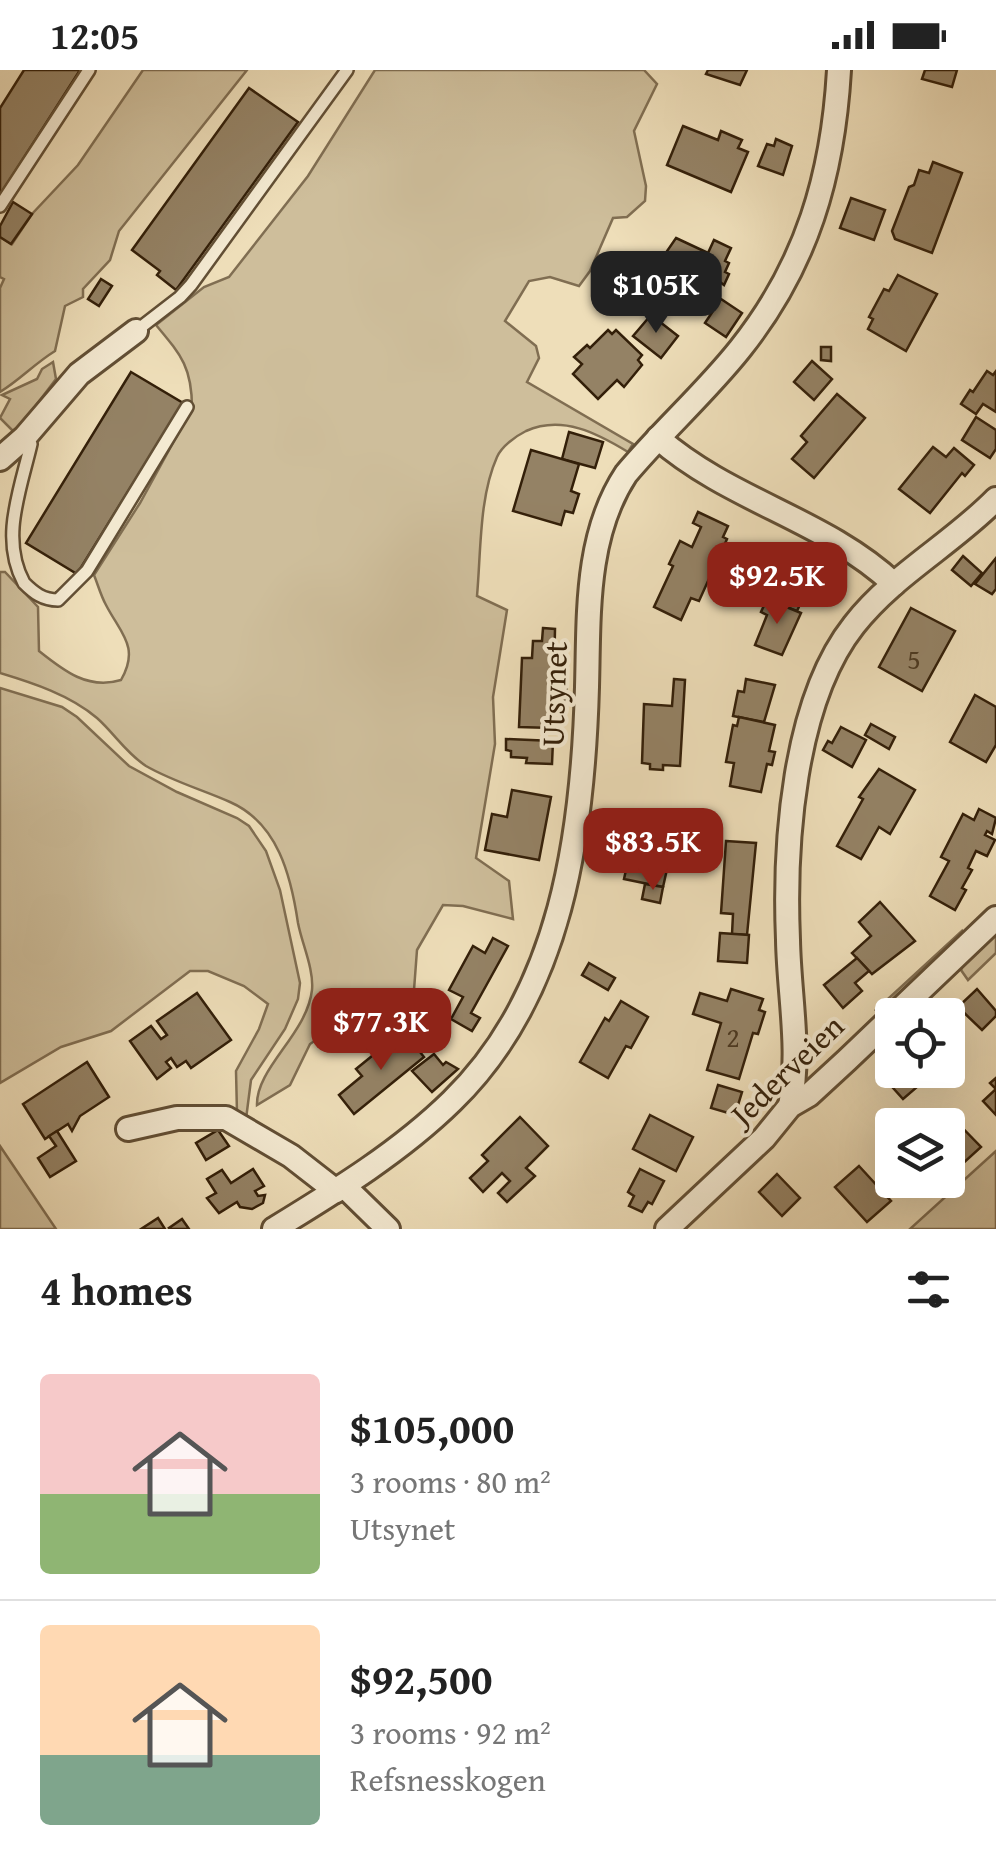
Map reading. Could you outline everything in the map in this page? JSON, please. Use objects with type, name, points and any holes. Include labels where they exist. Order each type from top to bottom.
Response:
[{"type":"street","name":"Utsynet","points":[[274,1229],[340,1188],[451,1103],[494,1052],[528,993],[558,912],[580,812],[589,615],[602,522],[612,495],[626,474],[738,352],[780,292],[813,217],[828,168],[839,70]]},
{"type":"street","points":[[0,459],[25,437],[79,374],[136,331]]},
{"type":"street","points":[[658,438],[698,470],[840,544],[876,566],[894,584]]},
{"type":"street","points":[[790,1106],[796,1040],[788,940],[788,878],[800,770],[810,723],[833,658],[854,624],[894,584],[996,500]]},
{"type":"street","name":"Jederveien","points":[[667,1229],[764,1138],[790,1106],[847,1060],[996,918]]},
{"type":"street","points":[[128,1129],[177,1118],[226,1118],[340,1188],[388,1229]]},
{"type":"lane","points":[[0,206],[89,70]]},
{"type":"lane","points":[[136,331],[191,285],[347,70]]},
{"type":"lane","points":[[25,437],[31,444],[4,518],[3,548],[14,573],[24,583],[48,600],[58,600],[87,571],[187,407]]},
{"type":"shaded area","points":[[143,70],[247,70],[119,231],[110,260],[83,289],[83,297],[65,306],[55,351],[0,392],[0,288],[4,279],[0,277],[0,237],[12,244],[32,214],[78,165]]},
{"type":"shaded area","points":[[375,70],[644,70],[657,84],[634,131],[646,186],[645,201],[627,217],[613,218],[590,271],[579,286],[550,277],[529,281],[505,321],[536,346],[539,358],[527,382],[633,444],[628,452],[579,428],[539,427],[522,433],[502,449],[491,473],[482,525],[477,596],[507,610],[493,697],[495,744],[476,858],[509,881],[513,919],[443,905],[417,950],[414,990],[407,1000],[398,1005],[370,1003],[310,1044],[290,1085],[257,1105],[264,1078],[301,1021],[312,990],[310,965],[279,853],[260,823],[246,811],[146,766],[97,718],[63,696],[0,673],[0,572],[5,572],[38,607],[39,651],[67,672],[87,680],[121,680],[129,649],[94,575],[140,503],[192,408],[190,382],[183,362],[156,325],[204,287],[229,277],[308,176]]},
{"type":"shaded area","points":[[53,362],[56,379],[15,433],[0,418],[10,399],[2,395],[37,379],[42,369]]},
{"type":"shaded area","points":[[0,688],[62,707],[129,766],[249,826],[266,851],[280,890],[300,983],[298,999],[285,1029],[251,1080],[246,1119],[237,1113],[236,1071],[268,1004],[244,986],[208,971],[190,971],[111,1031],[61,1047],[0,1083]]},
{"type":"shaded area","points":[[962,931],[964,936],[895,998],[889,998]]},
{"type":"shaded area","points":[[996,933],[996,953],[968,980],[961,970],[965,961]]},
{"type":"shaded area","points":[[0,1146],[56,1229],[0,1229]]},
{"type":"shaded area","points":[[996,1151],[996,1229],[910,1229],[944,1198],[965,1198],[965,1179]]},
{"type":"building","points":[[24,70],[80,70],[0,195],[0,108]]},
{"type":"building","points":[[708,70],[747,70],[740,85],[706,74]]},
{"type":"building","points":[[925,70],[957,70],[952,87],[922,79]]},
{"type":"building","points":[[249,88],[298,122],[176,290],[157,275],[160,271],[132,250]]},
{"type":"building","points":[[683,126],[718,140],[721,131],[742,140],[738,148],[748,152],[731,192],[667,165]]},
{"type":"building","points":[[776,139],[792,146],[783,175],[758,166],[767,144],[774,146]]},
{"type":"building","points":[[933,162],[962,173],[932,253],[895,239],[892,231],[919,170],[929,173]]},
{"type":"building","points":[[851,198],[885,210],[874,240],[840,228]]},
{"type":"building","points":[[13,202],[32,214],[11,244],[0,237],[0,226]]},
{"type":"building","points":[[676,238],[708,253],[714,240],[731,248],[725,261],[729,263],[725,272],[729,274],[724,285],[720,282],[716,291],[694,283],[707,289],[704,296],[709,298],[703,309],[657,292],[667,268],[663,267],[667,258],[663,257]]},
{"type":"building","points":[[898,275],[937,294],[906,351],[868,329],[873,319],[869,317],[884,289],[889,291]]},
{"type":"building","points":[[101,279],[112,286],[99,306],[88,299]]},
{"type":"building","points":[[721,299],[742,313],[726,337],[705,323]]},
{"type":"building","points":[[651,315],[678,336],[661,358],[633,336]]},
{"type":"building","points":[[608,330],[612,334],[616,330],[642,355],[638,360],[642,365],[624,387],[617,380],[598,399],[573,374],[582,364],[574,357]]},
{"type":"building","points":[[821,347],[831,347],[831,361],[821,360]]},
{"type":"building","points":[[812,361],[832,379],[814,400],[794,382]]},
{"type":"building","points":[[987,371],[993,375],[996,371],[996,412],[983,404],[976,414],[961,404]]},
{"type":"building","points":[[131,372],[183,403],[77,574],[26,543]]},
{"type":"building","points":[[837,394],[865,418],[814,478],[792,459],[807,442],[801,436]]},
{"type":"building","points":[[976,417],[996,430],[996,449],[990,458],[962,440]]},
{"type":"building","points":[[569,432],[603,442],[595,468],[562,459]]},
{"type":"building","points":[[933,447],[946,457],[954,448],[974,465],[965,476],[962,473],[930,513],[899,489]]},
{"type":"building","points":[[531,450],[579,464],[571,491],[579,494],[573,513],[565,511],[561,525],[513,511]]},
{"type":"building","points":[[698,512],[728,526],[723,537],[727,539],[699,601],[691,598],[681,620],[654,607],[680,541],[692,547],[701,527],[693,523]]},
{"type":"building","points":[[781,556],[816,570],[797,611],[770,601],[782,571],[776,569]]},
{"type":"building","points":[[963,556],[982,573],[971,586],[952,570]]},
{"type":"building","points":[[996,558],[996,589],[992,594],[975,584]]},
{"type":"building","points":[[767,599],[801,613],[782,655],[755,645],[767,615],[761,612]]},
{"type":"building","points":[[911,608],[955,631],[922,691],[879,667]]},
{"type":"building","points":[[543,628],[555,629],[554,675],[567,675],[566,701],[553,701],[552,728],[519,727],[522,658],[532,658],[533,641],[542,641]]},
{"type":"building","points":[[674,679],[685,680],[680,766],[650,769],[650,764],[642,763],[644,704],[672,706]]},
{"type":"building","points":[[746,679],[775,685],[764,722],[733,716],[738,691],[744,692]]},
{"type":"building","points":[[975,695],[996,707],[996,745],[986,762],[950,742]]},
{"type":"building","points":[[739,717],[775,725],[769,751],[775,752],[772,765],[767,764],[761,792],[730,786],[734,763],[726,762],[733,725],[737,726]]},
{"type":"building","points":[[871,724],[895,737],[889,749],[865,735]]},
{"type":"building","points":[[841,727],[866,740],[852,767],[823,750]]},
{"type":"building","points":[[506,739],[553,741],[552,764],[526,763],[527,758],[511,757]]},
{"type":"building","points":[[879,769],[915,790],[890,834],[879,827],[861,859],[837,846],[863,799],[859,797]]},
{"type":"building","points":[[512,790],[551,797],[539,860],[485,850],[492,814],[507,817]]},
{"type":"building","points":[[979,809],[996,818],[992,834],[987,831],[985,835],[995,840],[987,856],[976,851],[962,888],[966,890],[955,910],[930,896],[949,861],[941,857],[963,814],[974,820]]},
{"type":"building","points":[[637,820],[676,829],[663,887],[624,879]]},
{"type":"building","points":[[726,841],[756,843],[747,935],[732,934],[733,914],[721,913]]},
{"type":"building","points":[[645,884],[663,887],[660,903],[642,899]]},
{"type":"building","points":[[880,902],[915,941],[872,974],[852,953],[871,936],[859,922]]},
{"type":"building","points":[[720,933],[749,935],[747,963],[718,961]]},
{"type":"building","points":[[493,938],[508,946],[471,1013],[480,1018],[472,1031],[451,1019],[463,997],[449,990],[473,946],[485,953]]},
{"type":"building","points":[[857,958],[869,971],[855,983],[862,991],[843,1008],[824,985]]},
{"type":"building","points":[[589,963],[615,978],[608,990],[582,975]]},
{"type":"building","points":[[731,989],[763,999],[759,1010],[765,1012],[758,1034],[753,1033],[739,1079],[707,1070],[721,1023],[693,1014],[700,993],[727,1001]]},
{"type":"building","points":[[977,989],[996,1016],[982,1030],[965,1014],[965,1000]]},
{"type":"building","points":[[197,993],[231,1040],[191,1068],[186,1061],[177,1067],[171,1058],[166,1062],[171,1068],[157,1079],[130,1041],[151,1026],[161,1039],[167,1035],[157,1021]]},
{"type":"building","points":[[621,1001],[648,1017],[608,1078],[580,1062],[605,1018],[609,1021]]},
{"type":"building","points":[[408,1037],[424,1057],[354,1114],[339,1095],[362,1076],[356,1069],[388,1043],[393,1049]]},
{"type":"building","points":[[434,1054],[443,1065],[446,1062],[458,1069],[432,1092],[412,1071]]},
{"type":"building","points":[[87,1062],[109,1097],[80,1116],[72,1131],[68,1124],[45,1139],[23,1104]]},
{"type":"building","points":[[718,1085],[742,1092],[735,1115],[711,1108]]},
{"type":"building","points":[[893,1088],[916,1088],[903,1099]]},
{"type":"building","points":[[996,1089],[996,1115],[983,1101]]},
{"type":"building","points":[[650,1115],[693,1137],[676,1171],[633,1149]]},
{"type":"building","points":[[520,1117],[548,1146],[526,1168],[535,1176],[507,1202],[498,1193],[510,1181],[502,1173],[483,1192],[470,1178],[488,1161],[482,1155]]},
{"type":"building","points":[[218,1130],[229,1146],[206,1160],[196,1143]]},
{"type":"building","points":[[57,1131],[76,1161],[50,1177],[38,1158],[56,1146],[49,1136]]},
{"type":"building","points":[[965,1131],[981,1147],[965,1162]]},
{"type":"building","points":[[859,1166],[875,1184],[875,1198],[891,1201],[867,1222],[835,1187]]},
{"type":"building","points":[[253,1169],[264,1186],[255,1191],[258,1196],[265,1195],[263,1203],[252,1209],[240,1207],[237,1202],[219,1213],[207,1198],[216,1193],[207,1179],[222,1170],[231,1183]]},
{"type":"building","points":[[640,1169],[664,1181],[652,1204],[648,1202],[642,1212],[629,1206],[634,1196],[628,1192]]},
{"type":"building","points":[[777,1174],[800,1198],[782,1216],[759,1192]]},
{"type":"building","points":[[158,1218],[165,1229],[141,1229]]},
{"type":"building","points":[[182,1219],[189,1229],[169,1228]]}]
